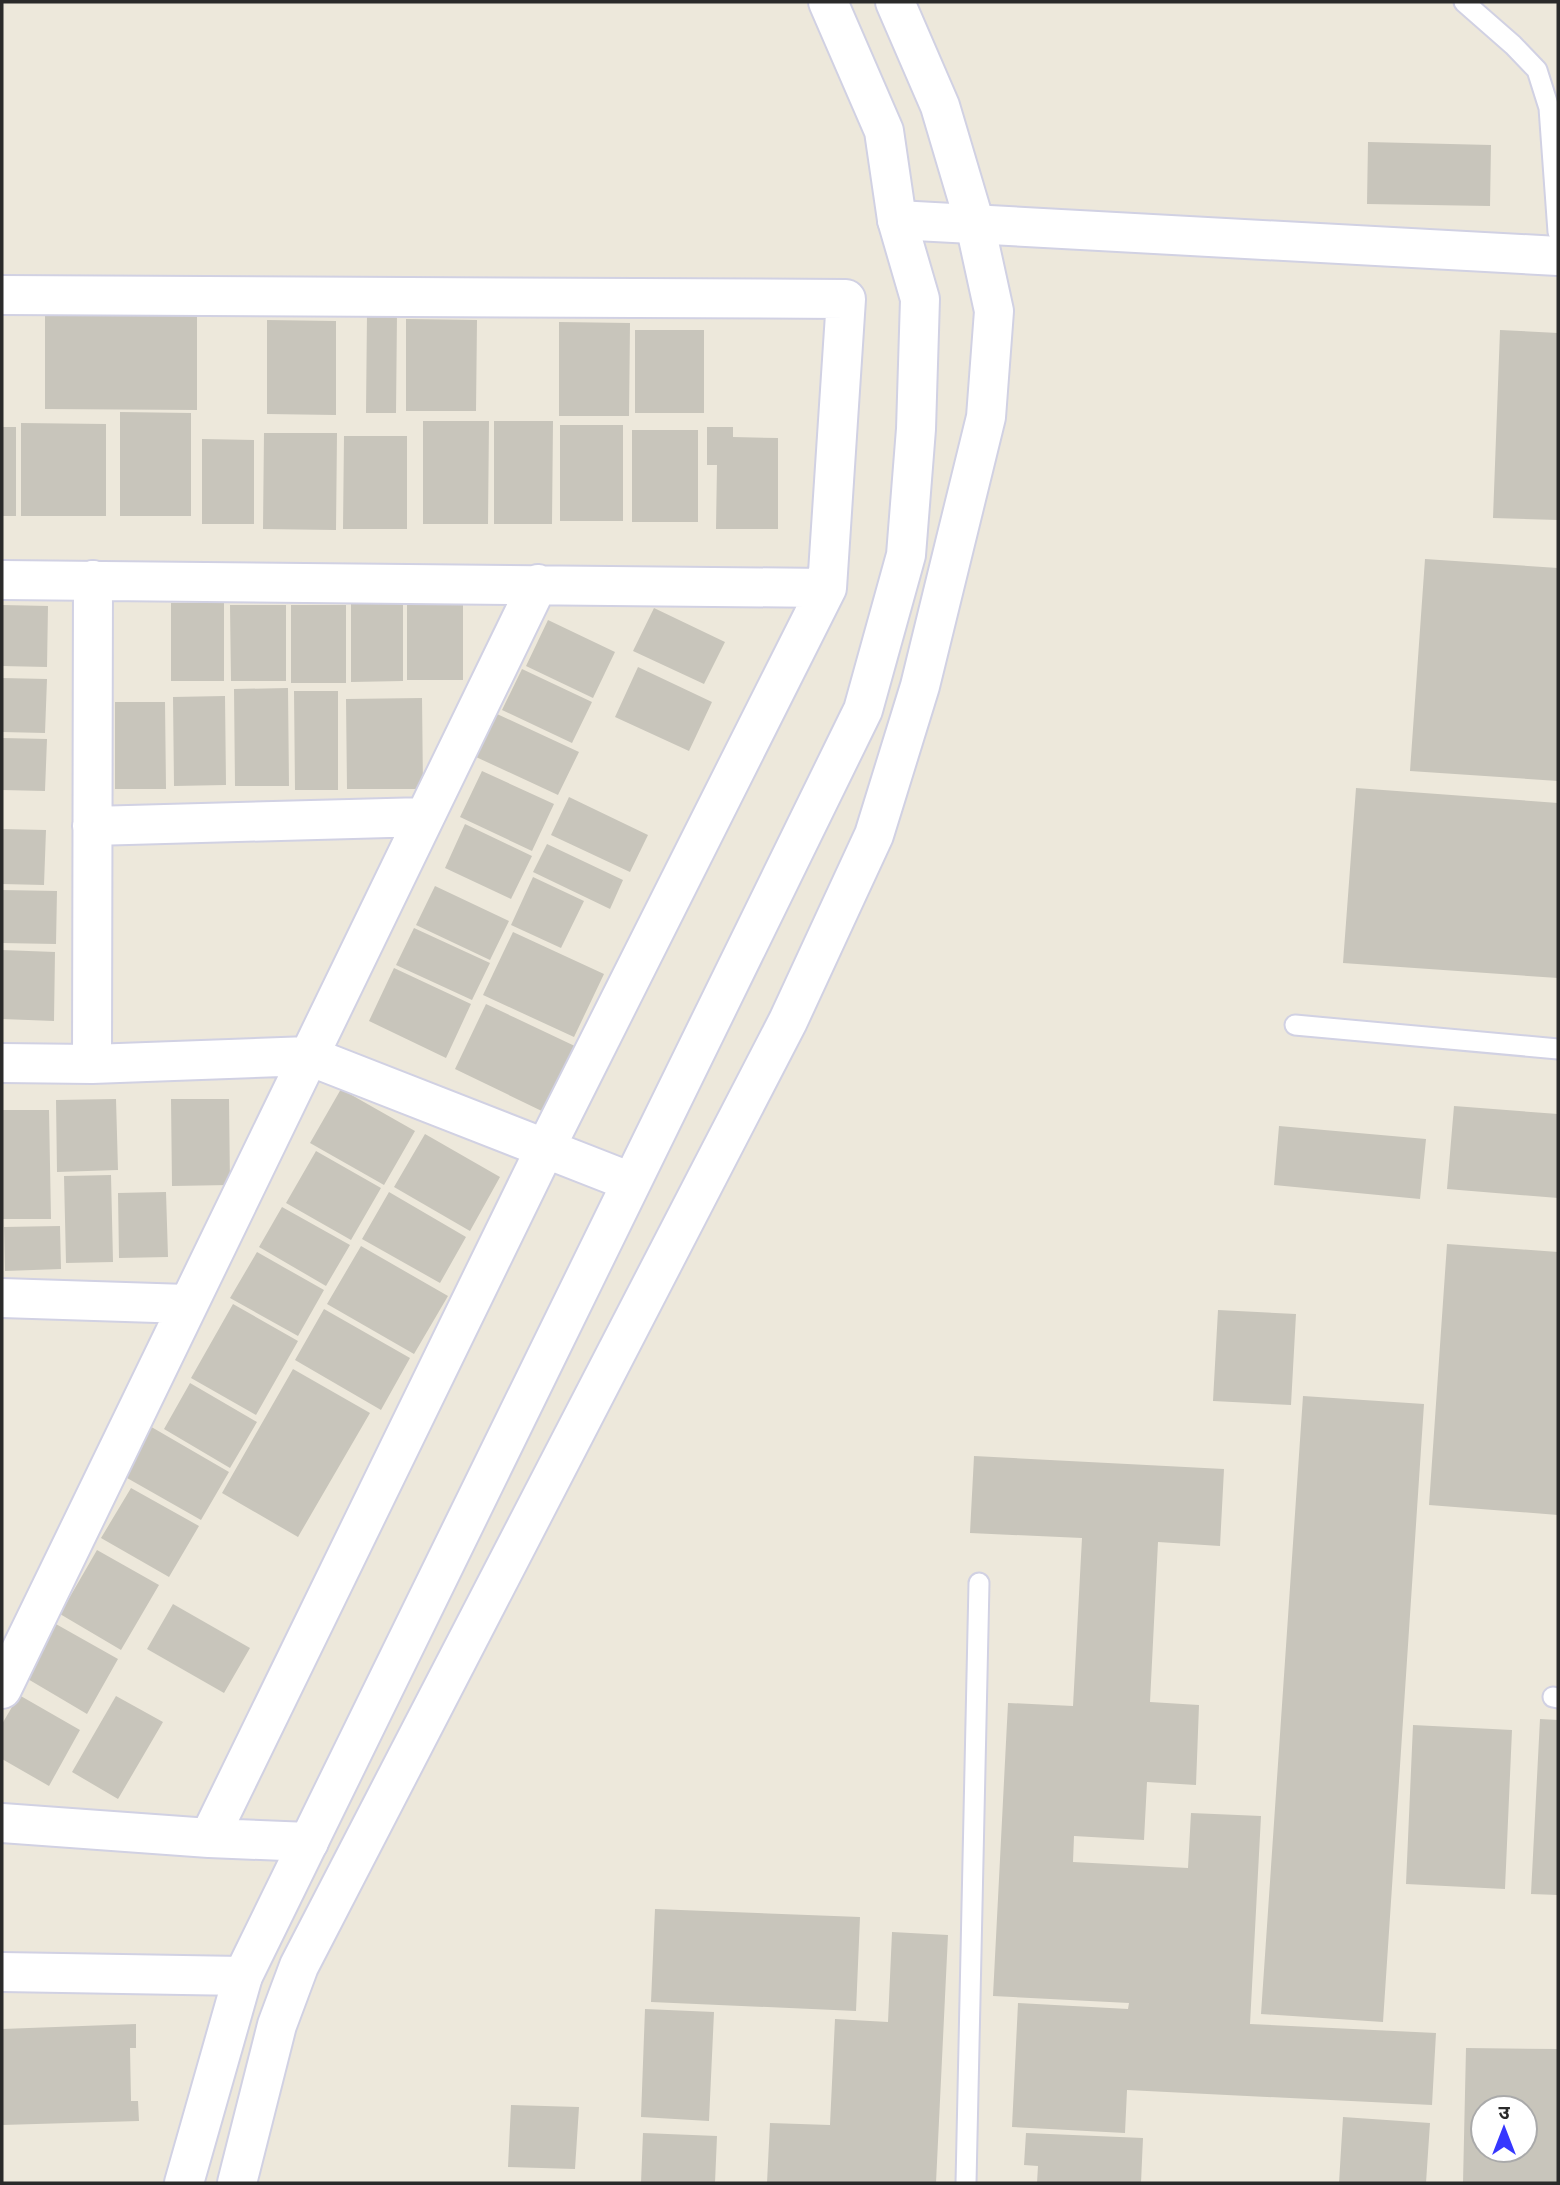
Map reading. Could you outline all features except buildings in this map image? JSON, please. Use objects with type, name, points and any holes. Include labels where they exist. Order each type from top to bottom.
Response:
[{"type":"street","points":[[184,2183],[243,1976],[867,697],[905,555],[916,429],[920,299],[897,220],[884,131],[828,2]]},
{"type":"street","points":[[237,2183],[277,2025],[299,1966],[782,1034],[874,835],[920,686],[986,417],[994,312],[975,224],[940,106],[895,2]]},
{"type":"street","points":[[897,220],[1558,256]]},
{"type":"street","points":[[2,295],[846,299],[827,588],[545,1149],[209,1838]]},
{"type":"street","points":[[2,580],[827,588]]},
{"type":"street","points":[[92,1064],[93,580]]},
{"type":"street","points":[[2,1689],[538,584]]},
{"type":"street","points":[[92,827],[425,817]]},
{"type":"street","points":[[2,1063],[92,1064],[309,1056],[632,1182]]},
{"type":"street","points":[[2,1298],[187,1304]]},
{"type":"street","points":[[2,1823],[209,1838],[309,1842]]},
{"type":"street","points":[[2,1972],[243,1976]]},
{"type":"lane","points":[[1464,2],[1537,70],[1549,108],[1558,232]]},
{"type":"lane","points":[[1295,1025],[1558,1049]]},
{"type":"lane","points":[[966,2183],[979,1583]]}]
